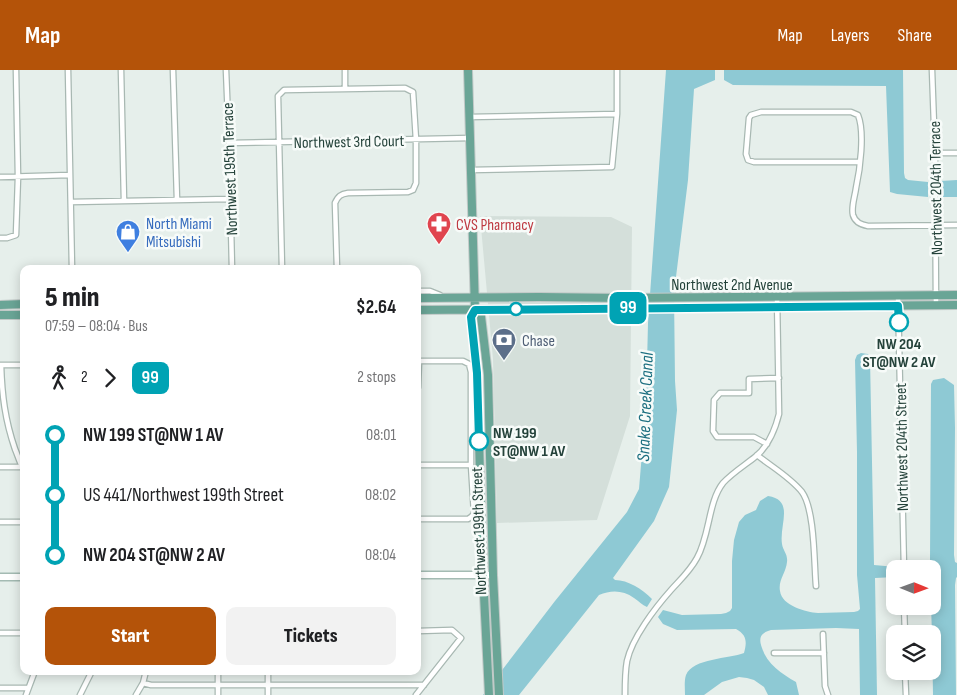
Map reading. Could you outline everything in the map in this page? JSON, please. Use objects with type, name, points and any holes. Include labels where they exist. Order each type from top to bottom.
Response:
[{"type":"main road","name":"Northwest 199th Street","points":[[468,70],[475,310],[471,317],[477,373],[483,575],[489,695]]},
{"type":"main road","name":"Northwest 2nd Avenue","points":[[421,298],[717,298],[957,295]]},
{"type":"main road","points":[[0,305],[20,304]]},
{"type":"main road","name":"Northwest 2nd Avenue","points":[[421,310],[957,305]]},
{"type":"main road","name":"Northwest 199th Street","points":[[475,310],[481,316],[488,376],[493,575],[499,695]]},
{"type":"main road","points":[[0,315],[20,315]]},
{"type":"street","points":[[0,238],[16,235],[18,177],[16,70]]},
{"type":"street","points":[[68,70],[72,265]]},
{"type":"street","points":[[120,70],[124,201]]},
{"type":"street","points":[[173,70],[177,200]]},
{"type":"street","name":"Northwest 195th Terrace","points":[[226,70],[232,265]]},
{"type":"street","points":[[345,70],[345,89]]},
{"type":"street","points":[[471,170],[612,167],[617,70]]},
{"type":"street","name":"Northwest 204th Terrace","points":[[932,70],[935,153],[936,306]]},
{"type":"street","points":[[282,265],[278,96],[284,90],[405,88],[413,92],[416,183],[413,190],[408,192],[348,193],[342,194],[337,198],[337,265]]},
{"type":"street","points":[[860,162],[754,162],[748,160],[746,154],[748,122],[751,115],[761,112],[851,112],[858,115],[860,121],[860,162],[853,208],[853,216],[856,221],[868,226],[957,225]]},
{"type":"street","points":[[469,117],[616,114]]},
{"type":"street","name":"Northwest 3rd Court","points":[[229,143],[470,138]]},
{"type":"street","points":[[935,153],[957,153]]},
{"type":"street","points":[[0,177],[70,175]]},
{"type":"street","points":[[71,202],[230,199]]},
{"type":"street","points":[[421,291],[430,292],[446,298]]},
{"type":"street","name":"Northwest 204th Street","points":[[898,296],[904,560]]},
{"type":"street","points":[[625,695],[624,679],[628,659],[636,640],[648,619],[689,572],[698,557],[704,542],[713,502],[723,484],[757,455],[774,433],[779,414],[777,297]]},
{"type":"street","points":[[584,298],[584,309]]},
{"type":"street","points":[[717,298],[717,308]]},
{"type":"street","points":[[421,361],[463,361],[469,364],[471,372],[474,514],[468,519],[421,519]]},
{"type":"street","points":[[20,365],[0,365],[4,409],[10,435],[20,461]]},
{"type":"street","points":[[767,444],[754,437],[717,437],[713,431],[714,400],[720,393],[749,393],[749,379],[778,378]]},
{"type":"street","points":[[757,455],[788,478],[803,494],[811,514],[816,586]]},
{"type":"street","points":[[421,465],[472,465]]},
{"type":"street","points":[[0,467],[20,469]]},
{"type":"street","points":[[0,522],[20,522]]},
{"type":"street","points":[[421,575],[493,575]]},
{"type":"street","points":[[0,578],[20,577]]},
{"type":"street","points":[[416,695],[461,638],[452,630],[421,631]]},
{"type":"street","points":[[0,633],[20,633]]},
{"type":"street","points":[[823,634],[825,686],[828,695]]},
{"type":"street","points":[[774,653],[824,653]]},
{"type":"street","points":[[26,695],[34,675]]},
{"type":"street","points":[[80,695],[90,675]]},
{"type":"street","points":[[136,695],[145,675]]},
{"type":"street","points":[[218,675],[218,695]]},
{"type":"street","points":[[268,675],[268,695]]},
{"type":"street","points":[[905,680],[906,695]]},
{"type":"street","points":[[143,683],[151,685],[218,686],[424,685]]},
{"type":"street","points":[[0,688],[28,688]]},
{"type":"shaded area","points":[[480,216],[611,217],[632,227],[630,416],[597,520],[497,523],[493,359]]},
{"type":"water","name":"Snake Creek Canal","points":[[666,70],[715,70],[715,80],[694,89],[688,180],[674,293],[677,410],[669,487],[654,521],[613,578],[635,586],[652,599],[647,607],[630,595],[621,592],[608,592],[599,595],[519,695],[483,695],[555,601],[627,512],[639,489],[646,405],[648,323]]},
{"type":"water","points":[[724,70],[903,70],[904,173],[905,178],[908,180],[928,182],[928,197],[890,192],[886,86],[733,85],[724,80]]},
{"type":"water","points":[[957,180],[957,197],[941,197],[940,181]]},
{"type":"water","points":[[861,353],[868,354],[870,358],[874,565],[886,566],[886,577],[875,578],[877,695],[860,695],[859,629],[836,628],[771,630],[761,636],[760,641],[767,659],[780,672],[796,682],[799,695],[768,695],[764,687],[754,680],[739,677],[722,682],[704,695],[685,695],[685,677],[690,669],[703,662],[744,653],[746,645],[744,636],[736,629],[677,630],[663,624],[658,617],[663,610],[682,615],[721,614],[730,611],[732,608],[734,540],[739,522],[745,515],[756,510],[760,501],[768,496],[776,498],[784,508],[782,544],[787,562],[781,580],[780,591],[785,601],[801,610],[818,613],[854,612],[860,609],[857,575],[855,360],[857,355]]},
{"type":"water","points":[[944,378],[954,385],[954,555],[955,562],[957,563],[955,585],[956,695],[933,695],[933,680],[941,680],[941,625],[931,625],[931,615],[941,615],[941,560],[930,560],[931,384],[933,380]]},
{"type":"bus line","name":"99","points":[[479,441],[477,373],[471,317],[475,310],[898,306],[899,322]]},
{"type":"place","name":"CVS Pharmacy","points":[[439,245]]},
{"type":"place","name":"North Miami Mitsubishi","points":[[128,253]]},
{"type":"place","name":"NW 204 ST@NW 2 AV","points":[[899,322]]},
{"type":"place","name":"Chase","points":[[504,361]]},
{"type":"place","name":"NW 199 ST@NW 1 AV","points":[[479,441]]}]
